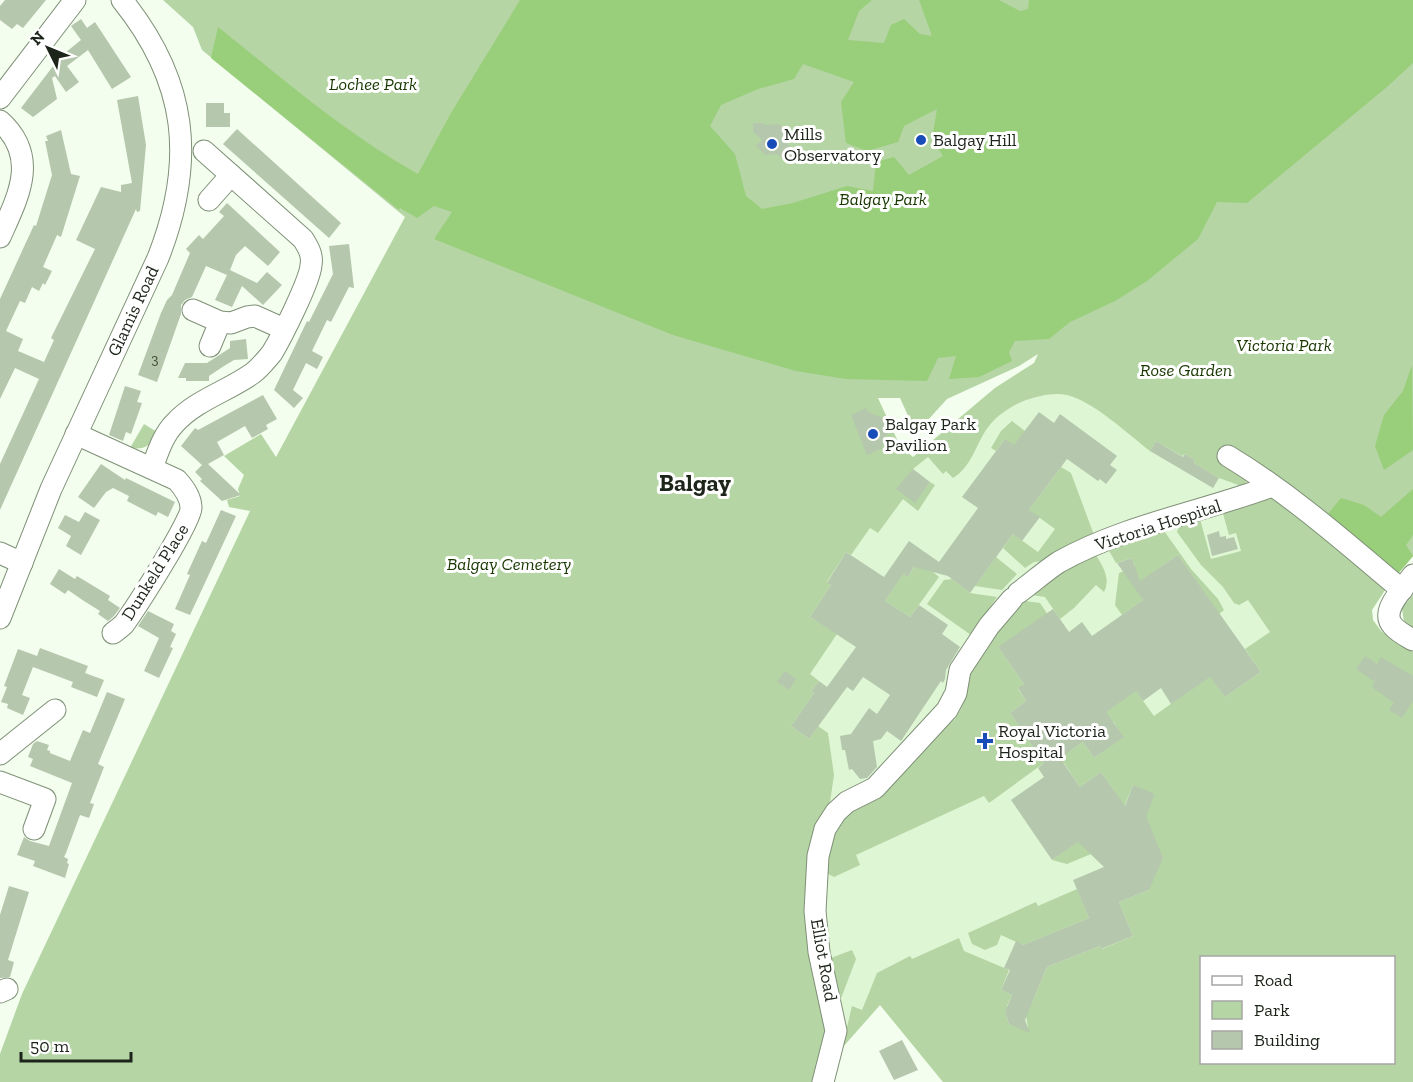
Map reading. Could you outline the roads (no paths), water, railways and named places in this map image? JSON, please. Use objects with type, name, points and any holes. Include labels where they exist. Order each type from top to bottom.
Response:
[{"type":"street","points":[[0,98],[75,0]]},
{"type":"street","name":"Glamis Road","points":[[0,618],[76,434],[165,238],[177,197],[180,135],[170,81],[142,25],[122,0]]},
{"type":"street","points":[[0,121],[17,142],[24,164],[21,192],[0,237]]},
{"type":"street","points":[[152,468],[164,438],[174,423],[190,409],[253,373],[273,351],[308,279],[312,263],[310,250],[303,239],[204,152]]},
{"type":"street","points":[[209,200],[231,175]]},
{"type":"street","points":[[193,310],[220,322],[231,322],[255,316],[284,328]]},
{"type":"street","points":[[210,346],[220,322]]},
{"type":"street","name":"Dunkeld Place","points":[[76,434],[177,480],[188,493],[191,508],[185,527],[144,593],[123,626],[113,633]]},
{"type":"street","points":[[1228,456],[1251,470],[1407,583],[1389,610],[1388,620],[1394,628],[1413,640]]},
{"type":"street","name":"Victoria Hospital","points":[[947,710],[956,693],[960,670],[989,626],[1015,596],[1057,563],[1102,541],[1229,502],[1272,486]]},
{"type":"street","points":[[0,553],[22,563]]},
{"type":"street","points":[[0,754],[9,736],[56,710]]},
{"type":"street","name":"Elliot Road","points":[[823,1082],[836,1031],[819,952],[815,911],[818,856],[825,829],[836,812],[847,802],[875,788],[947,710]]},
{"type":"street","points":[[0,783],[45,799],[34,829]]},
{"type":"place","name":"Balgay Hill","points":[[921,140]]},
{"type":"place","name":"Mills Observatory","points":[[772,144]]},
{"type":"place","name":"Balgay Park Pavilion","points":[[873,434]]},
{"type":"place","name":"Royal Victoria Hospital","points":[[985,741]]},
{"type":"district","name":"Balgay","points":[[695,482]]},
{"type":"park label","name":"Lochee Park","points":[[373,84]]},
{"type":"park label","name":"Balgay Park","points":[[883,199]]},
{"type":"park label","name":"Victoria Park","points":[[1284,345]]},
{"type":"park label","name":"Rose Garden","points":[[1186,370]]},
{"type":"park label","name":"Balgay Cemetery","points":[[509,564]]}]
